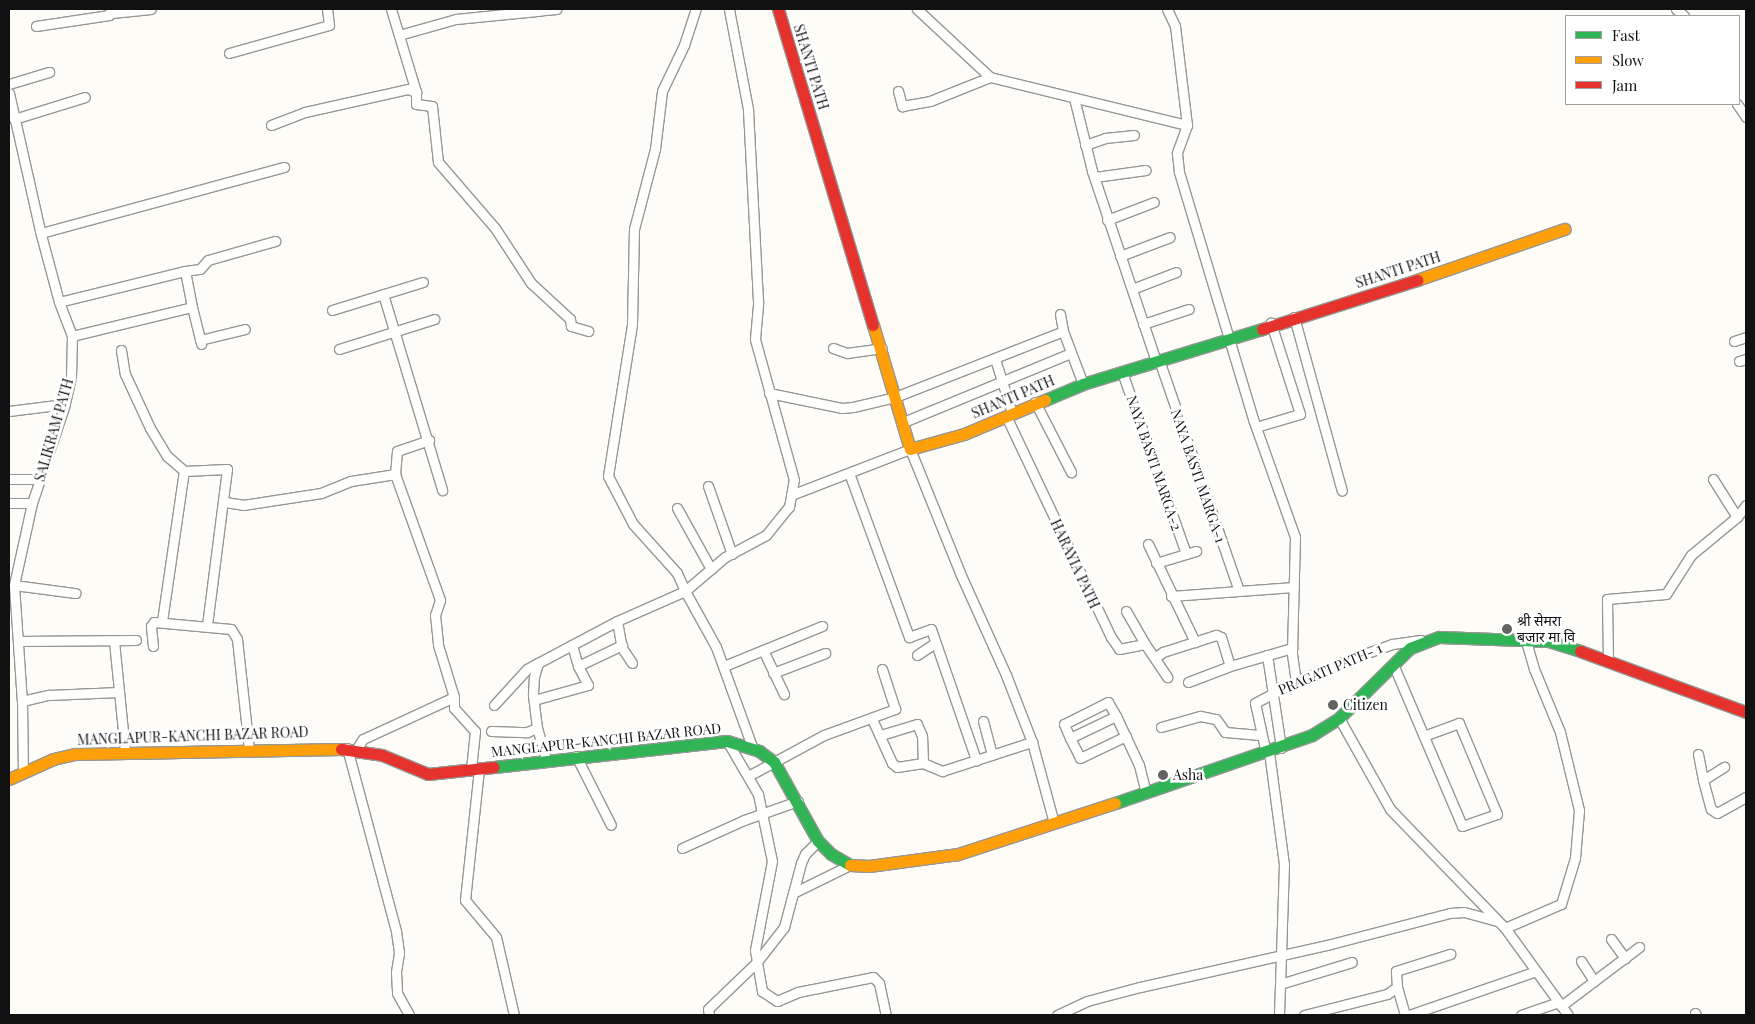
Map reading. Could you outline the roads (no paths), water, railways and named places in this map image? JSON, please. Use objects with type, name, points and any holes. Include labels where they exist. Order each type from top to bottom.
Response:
[{"type":"street","points":[[36,26],[111,11],[151,9]]},
{"type":"street","points":[[229,52],[329,25],[327,9]]},
{"type":"street","points":[[392,9],[416,92],[416,104],[432,106],[438,162],[448,178],[495,228],[531,284],[570,320],[571,326],[588,331]]},
{"type":"street","points":[[399,35],[456,19],[558,9]]},
{"type":"street","points":[[696,9],[684,45],[662,91],[655,149],[634,229],[632,324],[608,476],[634,524],[678,573],[685,591],[724,666],[753,749]]},
{"type":"street","points":[[494,705],[527,670],[538,663],[617,621],[685,591],[732,554],[766,535],[778,524],[789,507],[794,480],[755,339],[758,301],[748,109],[730,9]]},
{"type":"street","name":"SHANTI PATH","points":[[778,9],[882,348],[901,423],[910,449],[964,434],[1036,402],[1083,384],[1228,336],[1423,278],[1564,229]]},
{"type":"street","points":[[917,9],[990,77],[1187,125]]},
{"type":"street","points":[[1168,9],[1175,26],[1187,125],[1177,153],[1179,172],[1256,427],[1294,538],[1292,648],[1296,681]]},
{"type":"street","points":[[9,84],[49,72]]},
{"type":"street","points":[[898,91],[902,106],[930,101],[990,77]]},
{"type":"street","points":[[271,125],[305,112],[408,89],[416,92]]},
{"type":"street","name":"SALIKRAM PATH","points":[[9,93],[41,233],[59,302],[72,336],[71,376],[65,404],[32,503],[14,585],[22,701],[23,772]]},
{"type":"street","points":[[14,119],[85,97]]},
{"type":"street","name":"NAYA BASTI MARGA-1","points":[[1074,98],[1085,145],[1107,220],[1239,591]]},
{"type":"street","points":[[1738,105],[1746,117]]},
{"type":"street","points":[[1085,145],[1105,138],[1134,135]]},
{"type":"street","points":[[41,233],[284,167]]},
{"type":"street","points":[[1095,178],[1146,170]]},
{"type":"street","points":[[1107,220],[1154,202]]},
{"type":"street","points":[[1120,256],[1170,236]]},
{"type":"street","points":[[59,302],[200,269],[208,260],[275,241]]},
{"type":"street","points":[[185,271],[200,342],[245,329]]},
{"type":"street","points":[[1132,289],[1176,272]]},
{"type":"street","points":[[332,310],[423,282]]},
{"type":"street","points":[[383,294],[429,440],[442,490]]},
{"type":"street","points":[[72,336],[192,307]]},
{"type":"street","points":[[1143,324],[1189,309]]},
{"type":"street","points":[[1060,314],[1063,331],[1083,384]]},
{"type":"street","points":[[1294,317],[1342,491]]},
{"type":"street","points":[[339,349],[434,319]]},
{"type":"street","points":[[1256,427],[1300,414],[1271,323]]},
{"type":"street","points":[[769,392],[842,408],[895,397],[1063,331]]},
{"type":"street","points":[[1734,341],[1746,337]]},
{"type":"street","points":[[833,348],[847,353],[882,348]]},
{"type":"street","points":[[121,350],[125,374],[150,428],[167,456],[184,471],[227,469],[225,502],[208,625]]},
{"type":"street","points":[[901,423],[1071,353]]},
{"type":"street","points":[[995,359],[1009,415]]},
{"type":"street","name":"NAYA BASTI MARGA-2","points":[[1122,372],[1186,554]]},
{"type":"street","points":[[1036,402],[1071,472]]},
{"type":"street","points":[[9,411],[65,404]]},
{"type":"street","name":"HARAYIA PATH","points":[[1009,415],[1111,638],[1119,649],[1145,644]]},
{"type":"street","points":[[429,440],[397,451],[395,474],[429,560],[440,600],[435,614],[438,645],[458,716],[475,731],[475,770],[465,900],[496,937],[514,1015]]},
{"type":"street","points":[[791,495],[910,449],[1032,742],[1054,824]]},
{"type":"street","points":[[162,621],[184,471]]},
{"type":"street","points":[[849,473],[909,637],[931,629],[976,760]]},
{"type":"street","points":[[225,502],[243,505],[321,493],[351,481],[395,474]]},
{"type":"street","points":[[9,479],[40,479]]},
{"type":"street","points":[[1713,480],[1737,517]]},
{"type":"street","points":[[708,486],[732,554]]},
{"type":"street","points":[[9,503],[32,503]]},
{"type":"street","points":[[1608,659],[1607,599],[1666,594],[1691,555],[1737,517],[1746,505]]},
{"type":"street","points":[[677,508],[711,569]]},
{"type":"street","points":[[1148,544],[1171,596],[1195,642]]},
{"type":"street","points":[[1156,562],[1196,551]]},
{"type":"street","points":[[14,585],[75,593]]},
{"type":"street","points":[[1171,596],[1294,588]]},
{"type":"street","points":[[1126,612],[1145,644],[1156,657],[1166,676]]},
{"type":"street","points":[[617,621],[622,645],[632,663]]},
{"type":"street","points":[[153,646],[151,626],[154,622],[208,625],[231,629],[236,634],[249,749]]},
{"type":"street","points":[[724,666],[822,626]]},
{"type":"street","points":[[1156,657],[1216,635],[1222,637],[1230,666]]},
{"type":"street","points":[[793,893],[850,865],[869,866],[939,858],[1054,824],[1268,753],[1312,735],[1339,718],[1410,648],[1429,639],[1449,636],[1526,638],[1548,641],[1608,659],[1746,712]]},
{"type":"street","points":[[1505,928],[1560,904],[1575,858],[1579,810],[1560,732],[1534,669],[1526,638]]},
{"type":"street","name":"PRAGATI PATH- 1","points":[[1279,1015],[1284,864],[1268,753],[1260,735],[1255,703],[1296,681],[1392,644],[1429,639]]},
{"type":"street","points":[[114,640],[125,752]]},
{"type":"street","points":[[18,641],[136,640]]},
{"type":"street","points":[[917,655],[935,643]]},
{"type":"street","points":[[534,700],[588,685],[578,666],[572,645]]},
{"type":"street","points":[[578,666],[622,645]]},
{"type":"street","points":[[1188,682],[1230,666],[1292,648]]},
{"type":"street","points":[[763,650],[784,694]]},
{"type":"street","points":[[773,673],[825,653]]},
{"type":"street","points":[[1266,655],[1280,748]]},
{"type":"street","points":[[538,663],[534,677],[534,700],[537,728],[546,759]]},
{"type":"street","points":[[1393,664],[1462,826],[1497,814],[1459,723],[1424,736]]},
{"type":"street","points":[[750,775],[824,735],[872,719],[894,709],[882,669]]},
{"type":"street","points":[[22,701],[49,695],[119,692]]},
{"type":"street","points":[[409,1015],[397,993],[396,972],[400,953],[396,931],[352,749],[364,739],[454,697]]},
{"type":"street","points":[[1126,736],[1080,758],[1064,724],[1108,702],[1126,736],[1139,765],[1146,793]]},
{"type":"street","points":[[1070,738],[1116,716]]},
{"type":"street","points":[[1161,727],[1200,716],[1216,719],[1225,732],[1260,735]]},
{"type":"street","points":[[1339,718],[1390,809],[1505,928],[1568,1015]]},
{"type":"street","points":[[872,719],[897,767],[923,763],[942,771],[1032,742]]},
{"type":"street","points":[[983,721],[992,755]]},
{"type":"street","points":[[880,735],[917,724],[922,736],[923,763]]},
{"type":"street","points":[[491,732],[527,732],[537,728]]},
{"type":"street","points":[[727,741],[750,775],[764,814],[772,861],[758,926],[756,963],[762,991],[777,1001],[798,992],[873,977],[879,983],[886,1015]]},
{"type":"street","name":"MANGLAPUR-KANCHI BAZAR ROAD","points":[[9,779],[69,755],[125,752],[352,749],[382,755],[428,774],[475,770],[546,759],[727,741],[753,749],[774,762],[798,801],[818,841],[831,854],[850,865]]},
{"type":"street","points":[[1698,754],[1711,809],[1717,813],[1746,797]]},
{"type":"street","points":[[576,756],[611,825]]},
{"type":"street","points":[[1704,780],[1724,767]]},
{"type":"street","points":[[682,848],[798,801]]},
{"type":"street","points":[[709,1015],[708,1009],[756,963],[784,927],[805,854],[818,841]]},
{"type":"street","points":[[1057,1015],[1087,1001],[1450,913],[1464,912],[1497,920]]},
{"type":"street","points":[[1611,939],[1625,958]]},
{"type":"street","points":[[1521,1015],[1560,1004],[1639,947]]},
{"type":"street","points":[[1450,954],[1396,971],[1397,988],[1407,1015],[1536,971]]},
{"type":"street","points":[[1581,961],[1594,981]]},
{"type":"street","points":[[1280,984],[1352,962]]},
{"type":"street","points":[[1304,1015],[1387,994],[1397,988]]},
{"type":"place","name":"श्री सेमरा बजार मा वि","points":[[1507,629]]},
{"type":"place","name":"Citizen","points":[[1333,705]]},
{"type":"place","name":"Asha","points":[[1163,775]]}]
